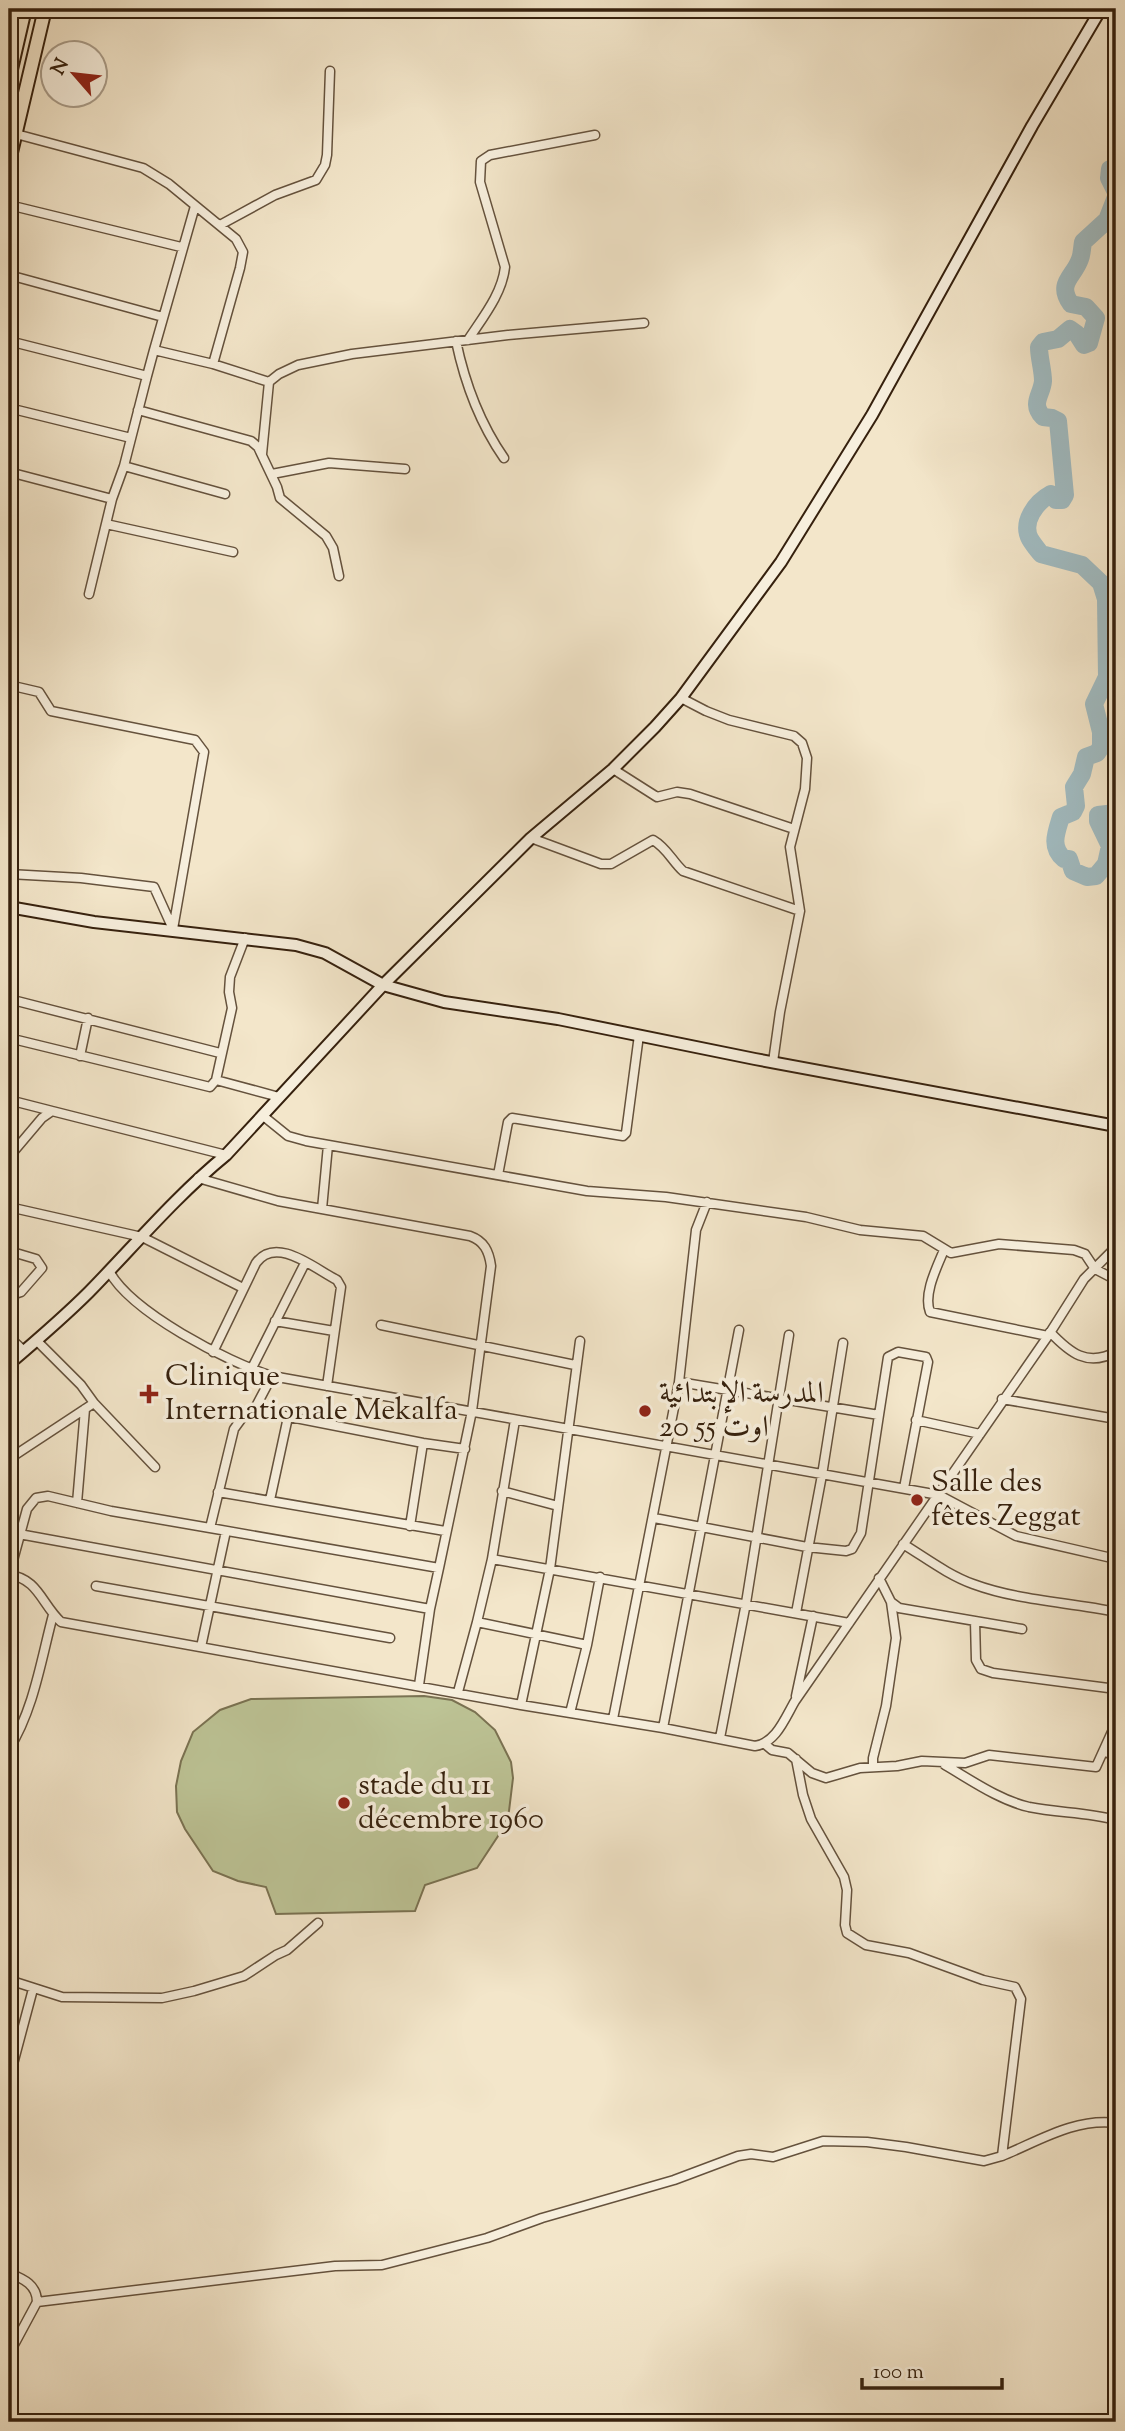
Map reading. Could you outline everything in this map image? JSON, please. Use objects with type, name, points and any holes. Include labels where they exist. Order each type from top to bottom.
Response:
[{"type":"main road","points":[[9,78],[25,9]]},
{"type":"main road","points":[[9,161],[45,9]]},
{"type":"street","points":[[403,9],[416,11]]},
{"type":"street","points":[[9,1364],[38,1342],[198,1178],[226,1155],[383,985],[531,838],[613,769],[681,698],[782,562],[872,415],[1032,126],[1101,9]]},
{"type":"street","points":[[220,225],[275,195],[309,184],[318,178],[327,155],[330,71]]},
{"type":"street","points":[[16,134],[143,168],[169,184],[236,239],[243,252],[213,364]]},
{"type":"street","points":[[468,340],[499,290],[505,267],[480,182],[481,161],[490,155],[595,135]]},
{"type":"street","points":[[9,205],[181,247]]},
{"type":"street","points":[[89,594],[112,499],[124,466],[181,247],[195,206]]},
{"type":"street","points":[[9,275],[163,317]]},
{"type":"street","points":[[262,454],[269,382],[298,365],[352,354],[456,341],[644,323]]},
{"type":"street","points":[[9,341],[147,376]]},
{"type":"street","points":[[456,341],[470,394],[487,432],[504,458]]},
{"type":"street","points":[[154,350],[213,364],[269,382]]},
{"type":"street","points":[[9,408],[131,438]]},
{"type":"street","points":[[138,410],[243,437],[258,447],[272,474],[280,498],[326,536],[333,548],[339,576]]},
{"type":"street","points":[[272,474],[329,463],[405,469]]},
{"type":"street","points":[[124,466],[225,494]]},
{"type":"street","points":[[9,472],[112,499]]},
{"type":"street","points":[[106,524],[233,552]]},
{"type":"street","points":[[9,685],[38,692],[51,711],[195,740],[204,752],[173,929]]},
{"type":"street","points":[[681,698],[729,720],[784,732],[799,740],[805,750],[806,789],[790,847],[800,911],[773,1062]]},
{"type":"street","points":[[613,769],[657,797],[677,792],[690,794],[794,829]]},
{"type":"street","points":[[531,838],[601,864],[611,864],[653,840],[662,845],[683,872],[800,911]]},
{"type":"street","points":[[9,874],[81,878],[154,887],[173,929]]},
{"type":"street","points":[[9,907],[94,922],[296,945],[326,953],[383,985],[443,1002],[558,1019],[1116,1126]]},
{"type":"street","points":[[9,1038],[208,1087],[216,1080],[232,1008],[230,977],[245,938]]},
{"type":"street","points":[[9,999],[220,1053]]},
{"type":"street","points":[[80,1056],[88,1018]]},
{"type":"street","points":[[498,1175],[508,1122],[512,1118],[623,1136],[626,1133],[639,1035]]},
{"type":"street","points":[[216,1080],[279,1097]]},
{"type":"street","points":[[9,1100],[226,1155]]},
{"type":"street","points":[[9,1157],[41,1118],[52,1111]]},
{"type":"street","points":[[262,1115],[288,1136],[328,1145],[587,1191],[666,1196],[806,1217],[860,1230],[923,1236],[951,1253],[999,1244],[1074,1250],[1085,1254],[1095,1269],[1116,1280]]},
{"type":"street","points":[[321,1209],[328,1145]]},
{"type":"street","points":[[198,1178],[278,1201],[477,1238],[489,1252],[491,1266],[472,1411],[445,1531],[419,1685]]},
{"type":"street","points":[[613,1719],[679,1382],[696,1230],[707,1202]]},
{"type":"street","points":[[9,1207],[142,1237],[243,1288]]},
{"type":"street","points":[[439,1568],[226,1531],[48,1496],[36,1497],[27,1509],[9,1575],[28,1581],[37,1588],[53,1615],[61,1622],[755,1746],[766,1745],[1084,1279],[1116,1247]]},
{"type":"street","points":[[944,1250],[928,1299],[930,1312],[1049,1334],[1074,1354],[1099,1359],[1116,1352]]},
{"type":"street","points":[[9,1251],[36,1259],[42,1268],[21,1292],[15,1294],[9,1291]]},
{"type":"street","points":[[213,1352],[262,1254],[271,1251],[284,1253],[340,1283],[341,1295],[327,1386]]},
{"type":"street","points":[[251,1370],[305,1263]]},
{"type":"street","points":[[109,1271],[116,1284],[130,1297],[213,1352],[251,1370],[569,1431],[939,1495],[1016,1536],[1116,1559]]},
{"type":"street","points":[[275,1321],[334,1331]]},
{"type":"street","points":[[381,1325],[575,1365]]},
{"type":"street","points":[[663,1728],[739,1330]]},
{"type":"street","points":[[720,1738],[746,1603],[789,1335]]},
{"type":"street","points":[[9,1337],[24,1352]]},
{"type":"street","points":[[521,1705],[550,1570],[580,1341]]},
{"type":"street","points":[[38,1342],[155,1467]]},
{"type":"street","points":[[796,1613],[843,1343]]},
{"type":"street","points":[[654,1518],[807,1547],[846,1551],[852,1549],[861,1533],[888,1357],[898,1352],[927,1359],[904,1488]]},
{"type":"street","points":[[210,1528],[234,1429],[242,1418],[254,1410],[272,1376]]},
{"type":"street","points":[[679,1382],[879,1415]]},
{"type":"street","points":[[1002,1399],[1116,1419]]},
{"type":"street","points":[[9,1459],[94,1403]]},
{"type":"street","points":[[77,1503],[85,1409]]},
{"type":"street","points":[[254,1410],[465,1449]]},
{"type":"street","points":[[270,1500],[288,1417]]},
{"type":"street","points":[[458,1692],[492,1559],[515,1420]]},
{"type":"street","points":[[916,1420],[980,1434]]},
{"type":"street","points":[[410,1526],[423,1443]]},
{"type":"street","points":[[502,1491],[558,1506]]},
{"type":"street","points":[[218,1492],[445,1531]]},
{"type":"street","points":[[201,1647],[226,1531]]},
{"type":"street","points":[[9,1537],[19,1534],[430,1609]]},
{"type":"street","points":[[903,1544],[975,1585],[1004,1593],[1116,1612]]},
{"type":"street","points":[[492,1559],[849,1623]]},
{"type":"street","points":[[570,1713],[600,1577]]},
{"type":"street","points":[[873,1767],[886,1706],[896,1637],[891,1602],[879,1578]]},
{"type":"street","points":[[96,1586],[390,1638]]},
{"type":"street","points":[[891,1602],[899,1608],[1022,1629]]},
{"type":"street","points":[[9,1749],[30,1705],[53,1615]]},
{"type":"street","points":[[795,1701],[813,1616]]},
{"type":"street","points":[[975,1621],[976,1660],[981,1669],[993,1673],[1116,1689]]},
{"type":"street","points":[[477,1622],[587,1645]]},
{"type":"street","points":[[766,1745],[772,1750],[788,1753],[812,1773],[826,1778],[860,1768],[897,1766],[922,1761],[965,1763],[989,1755],[1096,1767],[1116,1724]]},
{"type":"street","points":[[1104,1751],[1116,1757]]},
{"type":"street","points":[[796,1759],[811,1819],[844,1877],[847,1890],[847,1933],[866,1945],[909,1953],[983,1980],[1015,1987],[1019,1992],[1021,1999],[1002,2156]]},
{"type":"street","points":[[941,1762],[995,1793],[1028,1807],[1094,1814],[1116,1820]]},
{"type":"street","points":[[9,1980],[62,1997],[162,1998],[194,1992],[244,1976],[287,1950],[318,1923]]},
{"type":"street","points":[[9,2079],[33,1989]]},
{"type":"street","points":[[37,2302],[335,2266],[382,2265],[487,2238],[542,2218],[674,2180],[738,2156],[751,2154],[773,2157],[823,2141],[867,2142],[984,2161],[1002,2156],[1064,2128],[1094,2122],[1116,2123]]},
{"type":"street","points":[[9,2273],[33,2286],[37,2294],[37,2302],[9,2354]]},
{"type":"green space","name":"stade du 11 décembre 1960","points":[[424,1696],[452,1700],[475,1712],[495,1730],[511,1762],[513,1778],[509,1811],[502,1830],[477,1868],[425,1885],[415,1911],[276,1914],[266,1887],[238,1881],[213,1871],[177,1812],[176,1786],[181,1761],[193,1732],[220,1710],[251,1699]]},
{"type":"waterway","points":[[1116,167],[1110,169],[1109,178],[1116,192]]},
{"type":"waterway","points":[[1116,197],[1107,220],[1083,242],[1080,259],[1066,285],[1065,291],[1071,304],[1086,307],[1096,318],[1089,343],[1084,345],[1070,329],[1058,339],[1043,342],[1039,347],[1043,381],[1037,407],[1043,417],[1058,421],[1065,495],[1062,500],[1056,500],[1051,494],[1045,498],[1035,507],[1027,526],[1030,539],[1041,554],[1082,565],[1101,583],[1106,599],[1107,677],[1094,704],[1101,732],[1101,747],[1097,753],[1086,757],[1082,774],[1074,787],[1076,806],[1073,812],[1061,817],[1055,840],[1057,850],[1064,859],[1069,859],[1073,871],[1087,877],[1096,876],[1106,864],[1110,846],[1098,821],[1098,815],[1116,813]]},
{"type":"place","name":"Clinique Internationale Mekalfa","points":[[149,1394]]},
{"type":"place","name":"المدرسة الإبتدائية 20 اوت 55","points":[[645,1411]]},
{"type":"place","name":"Salle des fêtes Zeggat","points":[[917,1500]]},
{"type":"place","name":"stade du 11 décembre 1960","points":[[344,1803]]}]
